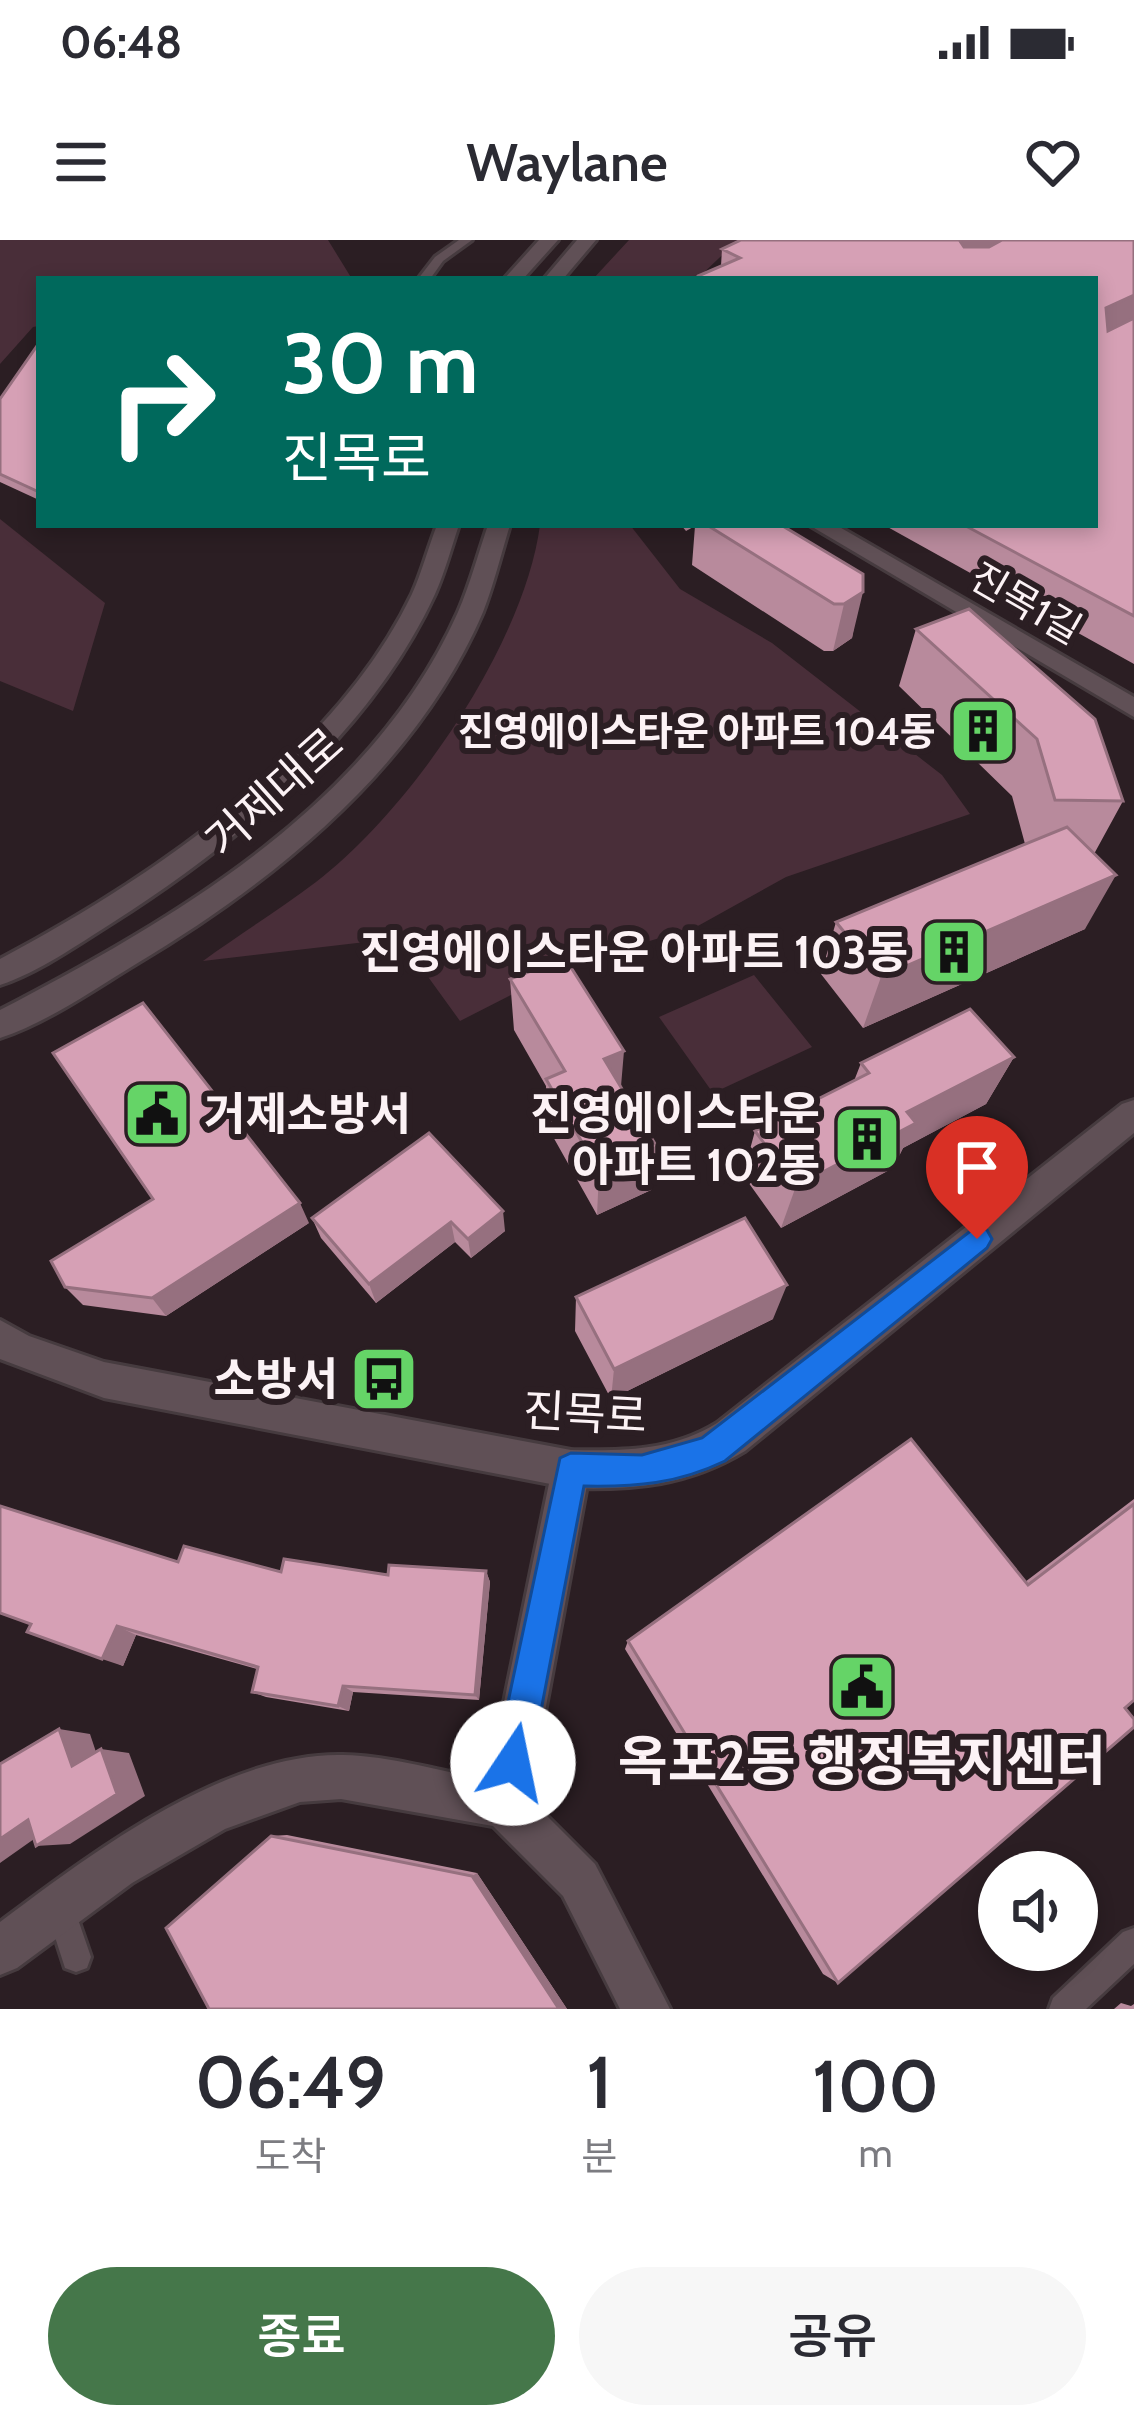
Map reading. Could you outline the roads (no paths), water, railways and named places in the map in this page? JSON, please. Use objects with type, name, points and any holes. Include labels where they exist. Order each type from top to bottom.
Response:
[{"type":"street","points":[[516,276],[549,240]]},
{"type":"street","points":[[556,276],[587,240]]},
{"type":"street","name":"거제대로","points":[[0,973],[96,920],[190,856],[304,757],[371,676],[413,615],[440,557],[447,528]]},
{"type":"street","name":"거제대로","points":[[0,1024],[122,958],[254,874],[370,767],[448,658],[490,568],[499,528]]},
{"type":"street","name":"진목1길","points":[[825,528],[1134,707]]},
{"type":"street","name":"진목로","points":[[0,1337],[58,1367],[104,1380],[571,1469],[642,1471],[688,1462],[713,1449],[1128,1129]]},
{"type":"street","points":[[505,1805],[571,1469]]},
{"type":"street","points":[[0,1951],[203,1814],[284,1783],[337,1777],[505,1805],[580,1880],[646,2009]]},
{"type":"lane","points":[[426,276],[466,240]]},
{"type":"lane","points":[[61,1909],[76,1957]]},
{"type":"lane","points":[[1064,2009],[1134,1943]]},
{"type":"place","name":"진영에이스타운 아파트 104동","points":[[983,731]]},
{"type":"place","name":"진영에이스타운 아파트 103동","points":[[954,952]]},
{"type":"place","name":"거제소방서","points":[[157,1114]]},
{"type":"place","name":"진영에이스타운 아파트 102동","points":[[867,1139]]},
{"type":"place","name":"소방서","points":[[384,1379]]},
{"type":"place","name":"옥포2동 행정복지센터","points":[[862,1687]]}]
